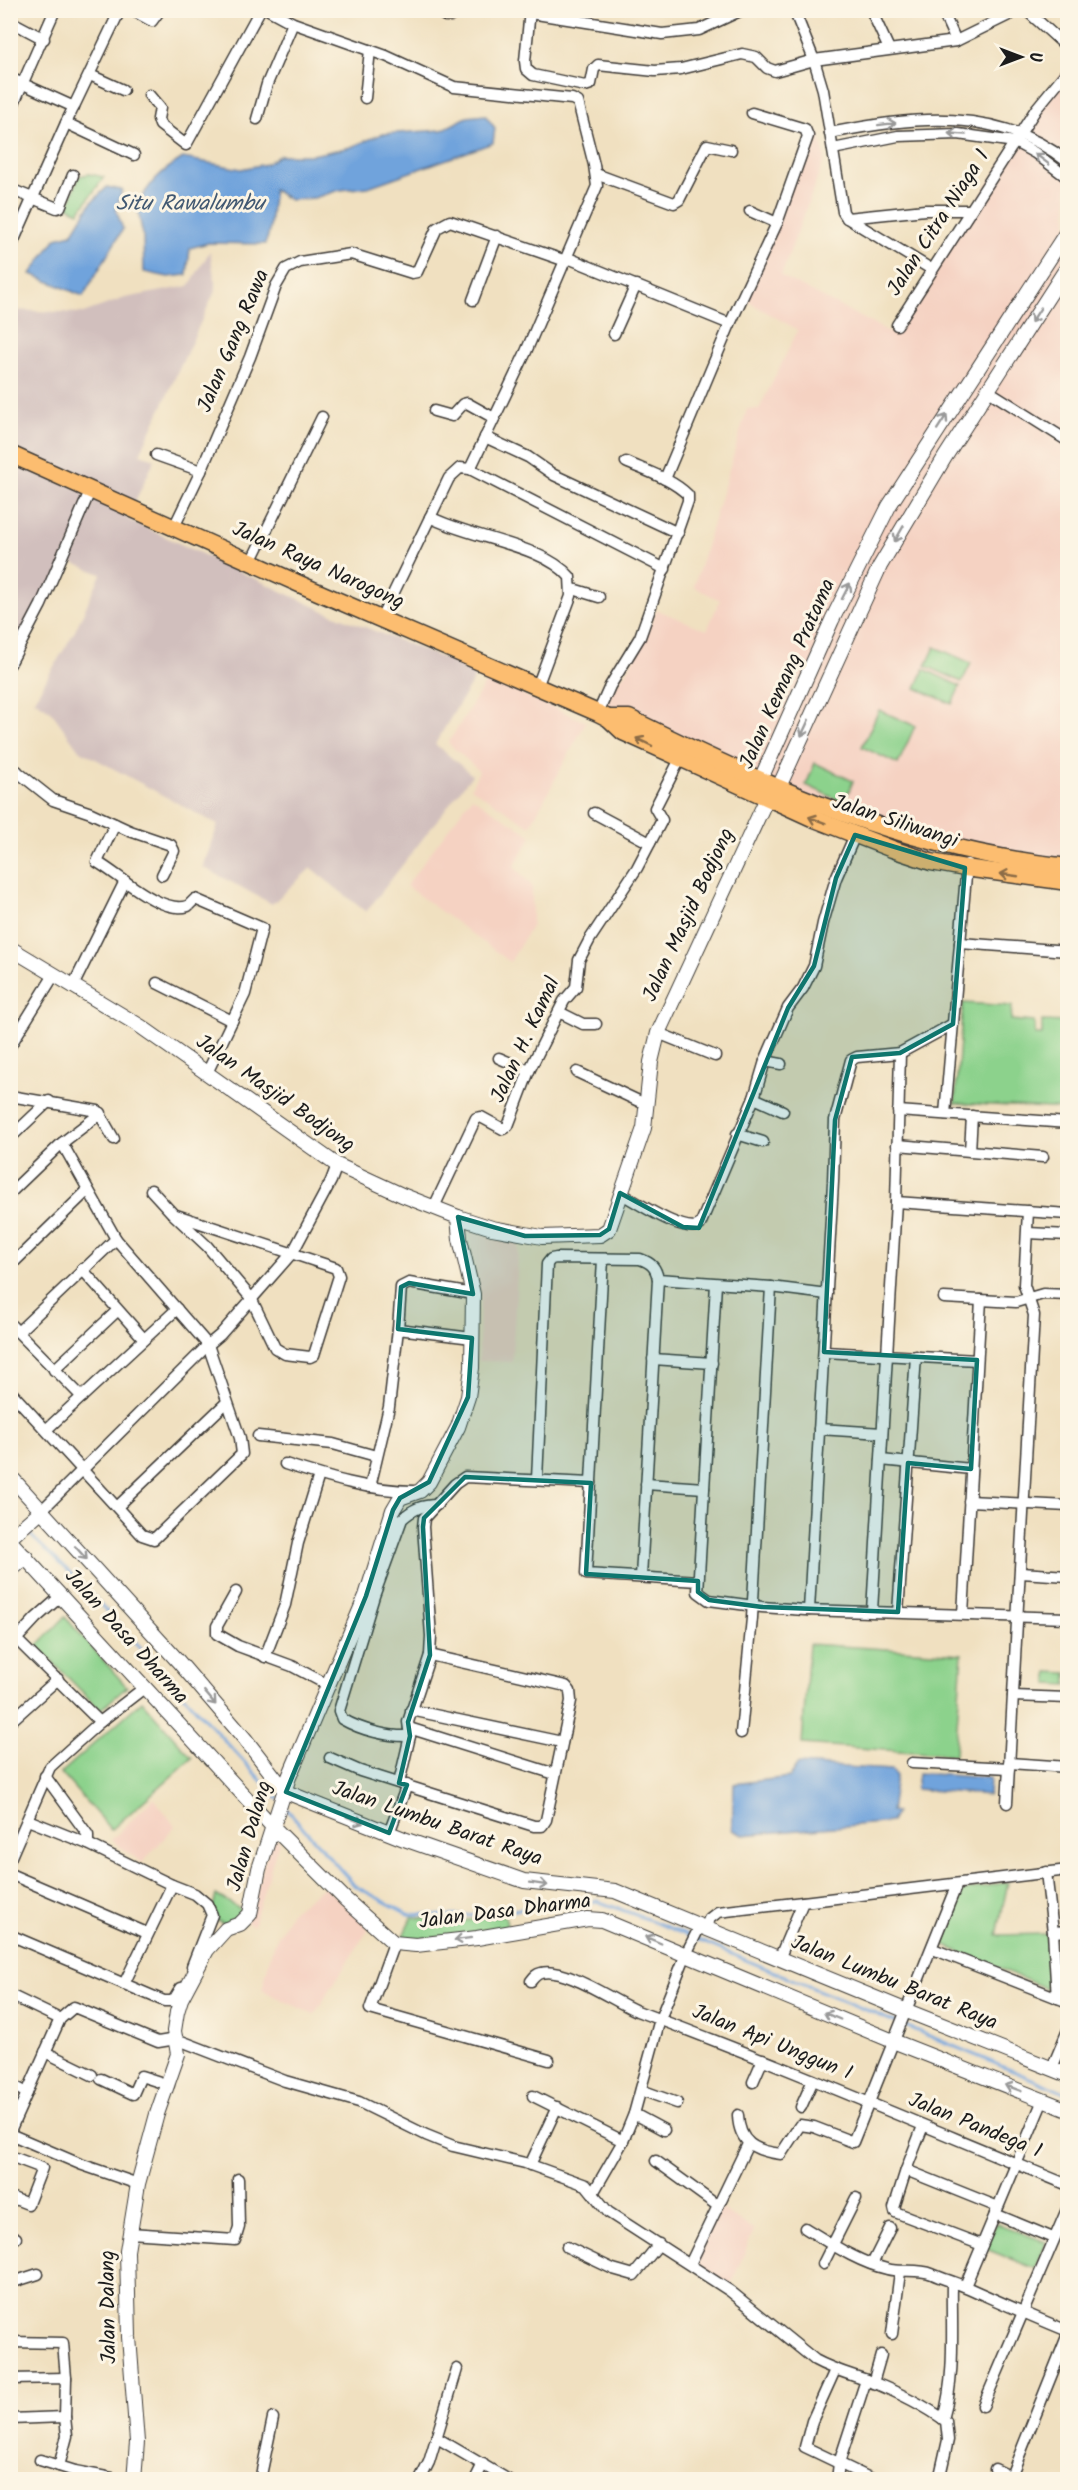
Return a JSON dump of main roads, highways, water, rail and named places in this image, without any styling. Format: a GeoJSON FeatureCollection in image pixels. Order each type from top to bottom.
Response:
{"type":"FeatureCollection","features":[{"type":"Feature","properties":{"kind":"main road","name":"Jalan Raya Narogong"},"geometry":{"type":"LineString","coordinates":[[10,454],[603,715],[624,732],[680,759],[720,769]]}},
{"type":"Feature","properties":{"kind":"main road","name":"Jalan Raya Narogong"},"geometry":{"type":"LineString","coordinates":[[603,715],[629,718],[720,769]]}},
{"type":"Feature","properties":{"kind":"main road","name":"Jalan Siliwangi"},"geometry":{"type":"LineString","coordinates":[[720,769],[760,781],[772,793],[860,821],[968,860],[1068,882]]}},
{"type":"Feature","properties":{"kind":"main road","name":"Jalan Siliwangi"},"geometry":{"type":"LineString","coordinates":[[720,769],[855,835],[931,862],[968,860],[1068,867]]}},
{"type":"Feature","properties":{"kind":"water","name":"Situ Rawalumbu"},"geometry":{"type":"Polygon","coordinates":[[[485,115],[495,128],[493,143],[368,187],[340,190],[314,198],[290,200],[274,190],[269,231],[265,244],[208,243],[190,248],[187,275],[168,277],[144,272],[143,235],[137,206],[156,178],[183,158],[241,169],[266,164],[280,155],[312,155],[351,147],[382,134],[442,130],[467,117],[485,115]]]}},
{"type":"Feature","properties":{"kind":"water"},"geometry":{"type":"Polygon","coordinates":[[[107,187],[122,190],[116,210],[123,229],[83,296],[31,274],[56,238],[72,234],[91,203],[107,187]]]}},
{"type":"Feature","properties":{"kind":"water"},"geometry":{"type":"Polygon","coordinates":[[[797,1764],[892,1770],[896,1776],[891,1812],[896,1813],[891,1822],[743,1835],[732,1830],[734,1784],[790,1777],[797,1764]]]}},
{"type":"Feature","properties":{"kind":"water"},"geometry":{"type":"Polygon","coordinates":[[[918,1773],[990,1778],[989,1795],[916,1789],[918,1773]]]}},
{"type":"Feature","properties":{"kind":"waterway"},"geometry":{"type":"LineString","coordinates":[[10,1515],[19,1524]]}},
{"type":"Feature","properties":{"kind":"waterway"},"geometry":{"type":"LineString","coordinates":[[26,1531],[81,1583],[278,1799]]}},
{"type":"Feature","properties":{"kind":"waterway"},"geometry":{"type":"LineString","coordinates":[[16,1544],[27,1533]]}},
{"type":"Feature","properties":{"kind":"waterway"},"geometry":{"type":"LineString","coordinates":[[285,1807],[355,1886],[408,1914],[460,1916],[597,1901],[650,1920],[897,2023]]}},
{"type":"Feature","properties":{"kind":"waterway"},"geometry":{"type":"LineString","coordinates":[[903,2025],[1068,2094]]}}]}
